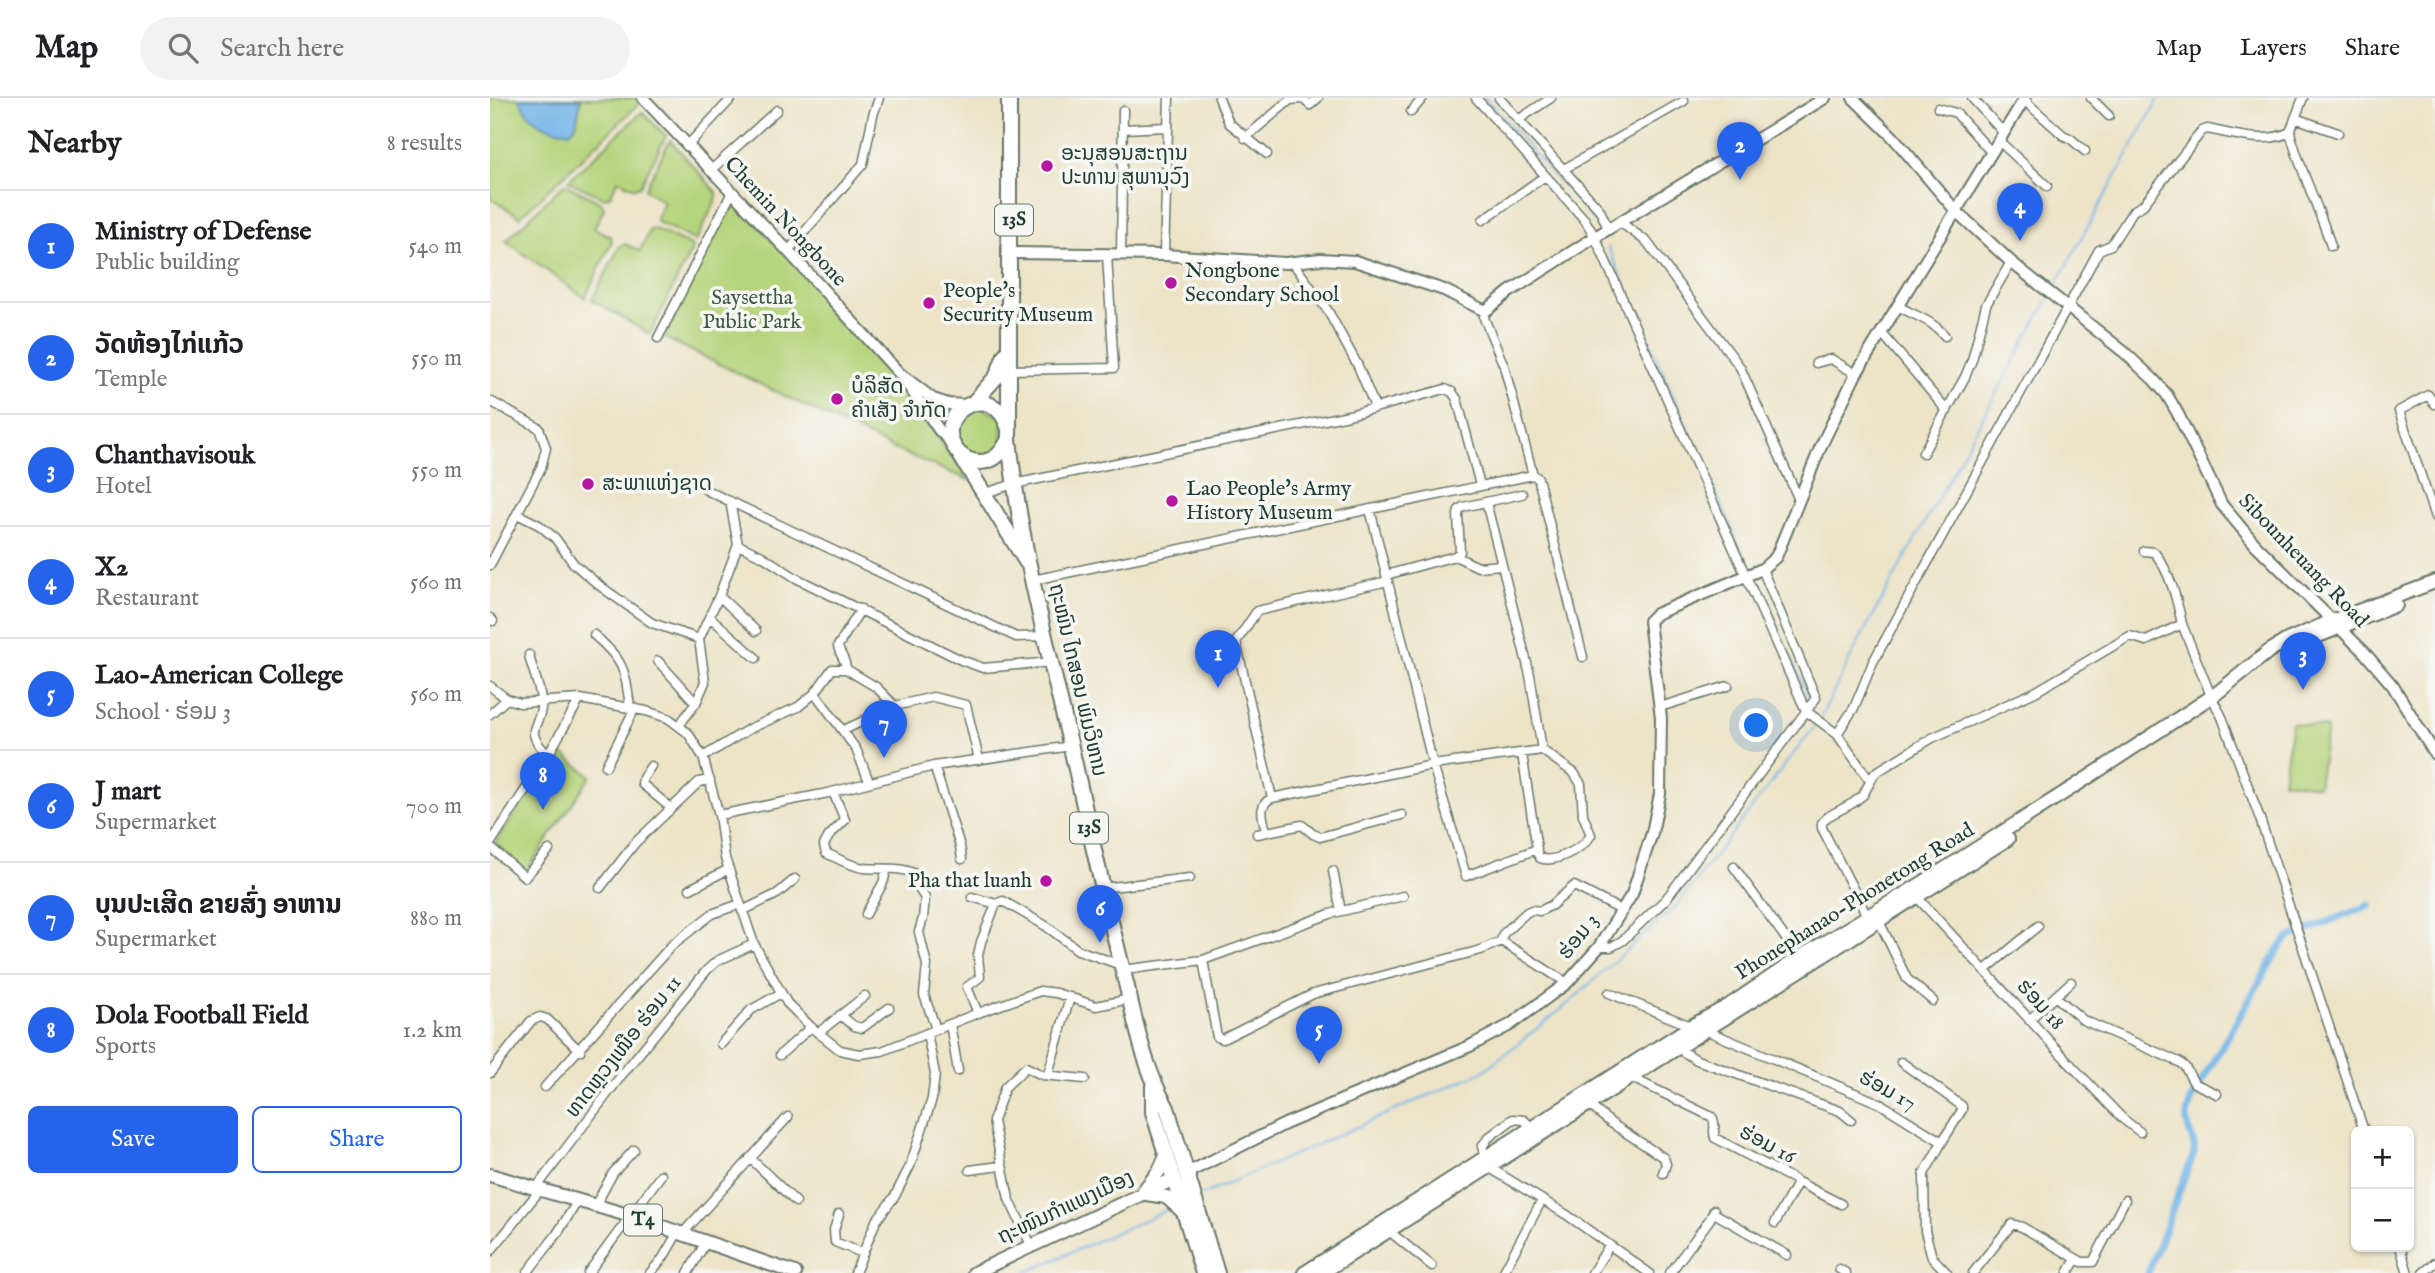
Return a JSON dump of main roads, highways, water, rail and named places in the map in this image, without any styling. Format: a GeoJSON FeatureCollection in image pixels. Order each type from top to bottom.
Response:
{"type":"FeatureCollection","features":[{"type":"Feature","properties":{"kind":"highway","name":"ຖະໜົນ ໄກສອນ ພົມວິຫານ"},"geometry":{"type":"LineString","coordinates":[[1009,98],[1009,434],[1014,484],[1102,888],[1153,1084],[1167,1108],[1179,1186]]}},
{"type":"Feature","properties":{"kind":"highway","name":"ຖະໜົນ ໄກສອນ ພົມວິຫານ"},"geometry":{"type":"LineString","coordinates":[[970,404],[997,376],[1014,324],[1015,98]]}},
{"type":"Feature","properties":{"kind":"highway"},"geometry":{"type":"LineString","coordinates":[[955,448],[973,461],[986,462],[1004,450],[1009,434],[1005,418],[999,410],[986,402],[970,404]]}},
{"type":"Feature","properties":{"kind":"highway","name":"13S"},"geometry":{"type":"LineString","coordinates":[[955,448],[950,430],[951,422],[957,413],[970,404]]}},
{"type":"Feature","properties":{"kind":"highway","name":"ຖະໜົນ ໄກສອນ ພົມວິຫານ"},"geometry":{"type":"LineString","coordinates":[[955,448],[985,493],[1032,575]]}},
{"type":"Feature","properties":{"kind":"highway","name":"ຖະໜົນ ໄກສອນ ພົມວິຫານ"},"geometry":{"type":"LineString","coordinates":[[1153,1084],[1153,1112],[1166,1156],[1217,1273]]}},
{"type":"Feature","properties":{"kind":"highway","name":"ຖະໜົນ ໄກສອນ ພົມວິຫານ"},"geometry":{"type":"LineString","coordinates":[[1190,1216],[1203,1273]]}},
{"type":"Feature","properties":{"kind":"main road","name":"Phonephanao-Phonetong Road"},"geometry":{"type":"LineString","coordinates":[[2337,624],[2435,582]]}},
{"type":"Feature","properties":{"kind":"main road","name":"Phonephanao-Phonetong Road"},"geometry":{"type":"LineString","coordinates":[[1304,1273],[1589,1105],[1803,962],[1917,897],[2213,700],[2268,652],[2287,640],[2435,590]]}},
{"type":"Feature","properties":{"kind":"main road","name":"Phonephanao-Phonetong Road"},"geometry":{"type":"LineString","coordinates":[[1873,921],[2213,700]]}},
{"type":"Feature","properties":{"kind":"main road","name":"Phonephanao-Phonetong Road"},"geometry":{"type":"LineString","coordinates":[[1322,1273],[1389,1231],[1533,1129],[1691,1026],[1730,1009]]}},
{"type":"Feature","properties":{"kind":"main road"},"geometry":{"type":"LineString","coordinates":[[1139,1195],[1159,1171],[1166,1156]]}},
{"type":"Feature","properties":{"kind":"main road","name":"T4"},"geometry":{"type":"LineString","coordinates":[[490,1175],[631,1216],[786,1272]]}},
{"type":"Feature","properties":{"kind":"main road"},"geometry":{"type":"LineString","coordinates":[[1139,1195],[1179,1186],[1190,1216]]}},
{"type":"Feature","properties":{"kind":"main road","name":"ຖະໜົນກຳແພງເມືອງ"},"geometry":{"type":"LineString","coordinates":[[974,1273],[1139,1195],[1179,1186]]}},
{"type":"Feature","properties":{"kind":"water"},"geometry":{"type":"Polygon","coordinates":[[[519,98],[581,99],[576,125],[570,132],[539,123],[527,113],[519,98]]]}},
{"type":"Feature","properties":{"kind":"waterway"},"geometry":{"type":"LineString","coordinates":[[1485,98],[1596,223]]}},
{"type":"Feature","properties":{"kind":"waterway"},"geometry":{"type":"LineString","coordinates":[[2053,290],[2159,98]]}},
{"type":"Feature","properties":{"kind":"waterway"},"geometry":{"type":"LineString","coordinates":[[1608,247],[1750,570]]}},
{"type":"Feature","properties":{"kind":"waterway"},"geometry":{"type":"LineString","coordinates":[[1821,717],[1859,641],[2049,298]]}},
{"type":"Feature","properties":{"kind":"waterway"},"geometry":{"type":"LineString","coordinates":[[1754,578],[1810,700]]}},
{"type":"Feature","properties":{"kind":"waterway"},"geometry":{"type":"LineString","coordinates":[[1200,1196],[1482,1072],[1563,1008],[1677,905],[1818,722]]}},
{"type":"Feature","properties":{"kind":"waterway"},"geometry":{"type":"LineString","coordinates":[[2148,1273],[2194,1153],[2187,1119],[2192,1098],[2280,947],[2288,938],[2370,905]]}},
{"type":"Feature","properties":{"kind":"waterway"},"geometry":{"type":"LineString","coordinates":[[1025,1273],[1169,1209]]}},
{"type":"Feature","properties":{"kind":"place","name":"ອະນຸສອນສະຖານ ປະທານ ສຸພານຸວົງ"},"geometry":{"type":"Point","coordinates":[1047,166]}},
{"type":"Feature","properties":{"kind":"place","name":"ວັດຫ້ອງໄກ່ແກ້ວ"},"geometry":{"type":"Point","coordinates":[1740,180]}},
{"type":"Feature","properties":{"kind":"place","name":"X2"},"geometry":{"type":"Point","coordinates":[2020,241]}},
{"type":"Feature","properties":{"kind":"place","name":"Nongbone Secondary School"},"geometry":{"type":"Point","coordinates":[1171,283]}},
{"type":"Feature","properties":{"kind":"place","name":"People's Security Museum"},"geometry":{"type":"Point","coordinates":[929,303]}},
{"type":"Feature","properties":{"kind":"place","name":"ບໍລິສັດ ຄຳເສັງ ຈຳກັດ"},"geometry":{"type":"Point","coordinates":[837,399]}},
{"type":"Feature","properties":{"kind":"place","name":"ສະພາແຫ່ງຊາດ"},"geometry":{"type":"Point","coordinates":[588,484]}},
{"type":"Feature","properties":{"kind":"place","name":"Lao People's Army History Museum"},"geometry":{"type":"Point","coordinates":[1172,501]}},
{"type":"Feature","properties":{"kind":"place","name":"Ministry of Defense"},"geometry":{"type":"Point","coordinates":[1218,688]}},
{"type":"Feature","properties":{"kind":"place","name":"Chanthavisouk"},"geometry":{"type":"Point","coordinates":[2303,690]}},
{"type":"Feature","properties":{"kind":"place","name":"ບຸນປະເສີດ ຂາຍສົ່ງ ອາຫານ"},"geometry":{"type":"Point","coordinates":[884,758]}},
{"type":"Feature","properties":{"kind":"place","name":"Dola Football Field"},"geometry":{"type":"Point","coordinates":[543,810]}},
{"type":"Feature","properties":{"kind":"place","name":"Pha that luanh"},"geometry":{"type":"Point","coordinates":[1046,881]}},
{"type":"Feature","properties":{"kind":"place","name":"J mart"},"geometry":{"type":"Point","coordinates":[1100,943]}},
{"type":"Feature","properties":{"kind":"place","name":"Lao-American College"},"geometry":{"type":"Point","coordinates":[1319,1064]}},
{"type":"Feature","properties":{"kind":"park label","name":"Saysettha Public Park"},"geometry":{"type":"Point","coordinates":[752,310]}}]}
